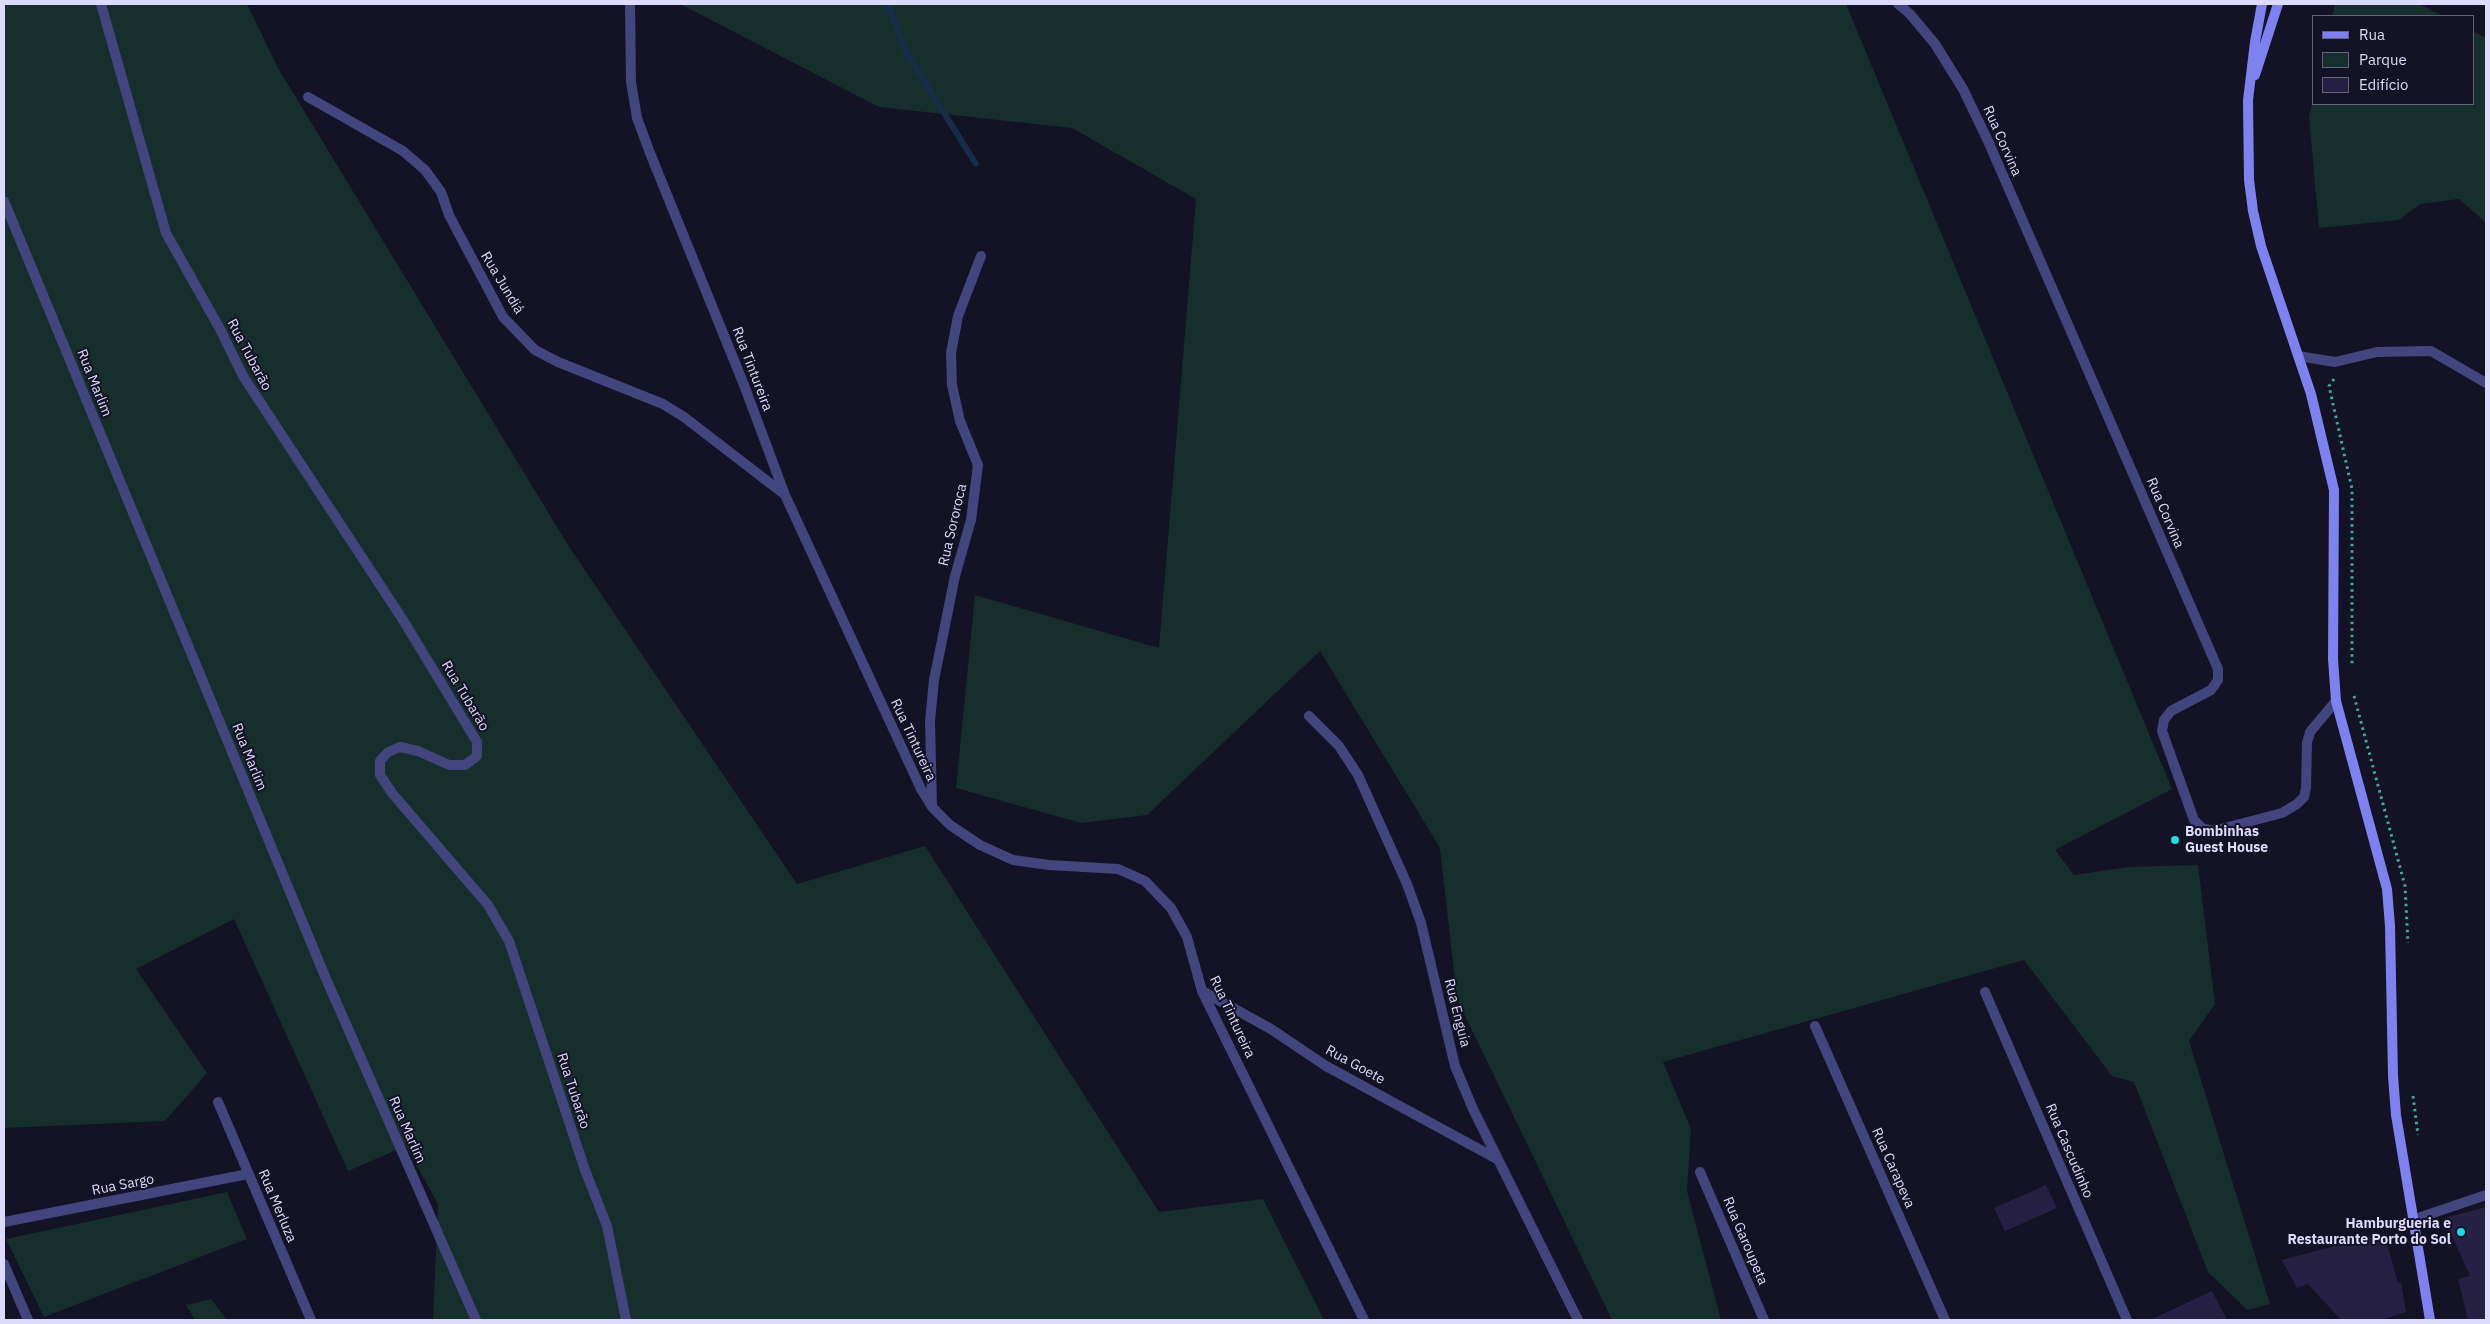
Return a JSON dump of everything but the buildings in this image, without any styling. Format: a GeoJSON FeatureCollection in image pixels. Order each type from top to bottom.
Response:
{"type":"FeatureCollection","features":[{"type":"Feature","properties":{"kind":"main road"},"geometry":{"type":"LineString","coordinates":[[2262,4],[2248,100],[2248,163],[2253,211],[2261,246],[2314,403],[2334,490],[2333,659],[2336,700],[2387,889],[2390,926],[2393,1076],[2412,1220],[2430,1320]]}},
{"type":"Feature","properties":{"kind":"main road"},"geometry":{"type":"LineString","coordinates":[[2248,100],[2278,4]]}},
{"type":"Feature","properties":{"kind":"street","name":"Rua Tubarão"},"geometry":{"type":"LineString","coordinates":[[101,4],[166,233],[220,329],[243,376],[404,620],[477,742],[477,756],[465,765],[449,765],[418,751],[400,747],[388,752],[380,760],[380,775],[392,793],[488,905],[509,941],[585,1170],[607,1226],[626,1320]]}},
{"type":"Feature","properties":{"kind":"street","name":"Rua Tintureira"},"geometry":{"type":"LineString","coordinates":[[630,4],[631,82],[637,118],[744,385],[785,495],[911,769],[932,807],[950,825],[980,846],[1013,860],[1049,866],[1118,869],[1145,881],[1171,908],[1187,937],[1202,991],[1364,1320]]}},
{"type":"Feature","properties":{"kind":"street","name":"Rua Corvina"},"geometry":{"type":"LineString","coordinates":[[1898,4],[1910,14],[1935,44],[1967,98],[2218,669],[2218,680],[2211,690],[2171,711],[2164,720],[2162,731],[2194,820],[2202,828],[2212,831],[2282,813],[2297,804],[2304,797],[2306,788],[2310,732],[2336,700]]}},
{"type":"Feature","properties":{"kind":"street","name":"Rua Jundiá"},"geometry":{"type":"LineString","coordinates":[[308,97],[403,151],[425,170],[441,192],[449,215],[503,317],[535,350],[558,362],[663,404],[684,417],[785,495]]}},
{"type":"Feature","properties":{"kind":"street","name":"Rua Marlim"},"geometry":{"type":"LineString","coordinates":[[4,201],[324,974],[476,1320]]}},
{"type":"Feature","properties":{"kind":"street","name":"Rua Sororoca"},"geometry":{"type":"LineString","coordinates":[[932,807],[930,721],[934,680],[955,576],[970,520],[978,465],[960,421],[952,385],[951,353],[958,316],[981,256]]}},
{"type":"Feature","properties":{"kind":"street"},"geometry":{"type":"LineString","coordinates":[[2298,356],[2334,362],[2377,352],[2431,352],[2486,383]]}},
{"type":"Feature","properties":{"kind":"street","name":"Rua Enguia"},"geometry":{"type":"LineString","coordinates":[[1309,716],[1339,746],[1358,775],[1407,884],[1421,923],[1455,1066],[1497,1159],[1578,1320]]}},
{"type":"Feature","properties":{"kind":"street","name":"Rua Goete"},"geometry":{"type":"LineString","coordinates":[[1202,991],[1271,1028],[1326,1066],[1497,1159]]}},
{"type":"Feature","properties":{"kind":"street","name":"Rua Cascudinho"},"geometry":{"type":"LineString","coordinates":[[1985,992],[2127,1320]]}},
{"type":"Feature","properties":{"kind":"street","name":"Rua Carapeva"},"geometry":{"type":"LineString","coordinates":[[1814,1026],[1946,1320]]}},
{"type":"Feature","properties":{"kind":"street","name":"Rua Merluza"},"geometry":{"type":"LineString","coordinates":[[218,1102],[311,1320]]}},
{"type":"Feature","properties":{"kind":"street","name":"Rua Garoupeta"},"geometry":{"type":"LineString","coordinates":[[1700,1172],[1764,1320]]}},
{"type":"Feature","properties":{"kind":"street","name":"Rua Sargo"},"geometry":{"type":"LineString","coordinates":[[4,1222],[248,1174]]}},
{"type":"Feature","properties":{"kind":"street"},"geometry":{"type":"LineString","coordinates":[[2412,1220],[2486,1195]]}},
{"type":"Feature","properties":{"kind":"street"},"geometry":{"type":"LineString","coordinates":[[4,1264],[28,1320]]}},
{"type":"Feature","properties":{"kind":"green space"},"geometry":{"type":"Polygon","coordinates":[[[4,4],[247,4],[278,68],[568,545],[797,884],[925,846],[1159,1212],[1263,1199],[1324,1320],[433,1320],[438,1204],[406,1146],[348,1171],[234,919],[136,969],[207,1073],[165,1121],[4,1128],[4,4]]]}},
{"type":"Feature","properties":{"kind":"green space"},"geometry":{"type":"Polygon","coordinates":[[[680,4],[1846,4],[2172,789],[2055,850],[2074,875],[2128,867],[2198,865],[2215,1004],[2189,1041],[2270,1304],[2247,1310],[2208,1272],[2134,1082],[2112,1076],[2024,960],[1663,1062],[1691,1129],[1687,1191],[1721,1320],[1612,1320],[1457,999],[1440,848],[1320,651],[1147,815],[1081,823],[956,788],[975,595],[1159,648],[1196,199],[1072,128],[879,107],[680,4]]]}},
{"type":"Feature","properties":{"kind":"green space"},"geometry":{"type":"Polygon","coordinates":[[[2335,4],[2419,4],[2441,15],[2332,15],[2335,4]]]}},
{"type":"Feature","properties":{"kind":"green space"},"geometry":{"type":"Polygon","coordinates":[[[2475,32],[2486,38],[2486,223],[2459,199],[2420,204],[2399,220],[2319,228],[2309,117],[2312,104],[2475,105],[2475,32]]]}},
{"type":"Feature","properties":{"kind":"green space"},"geometry":{"type":"Polygon","coordinates":[[[227,1192],[247,1239],[44,1317],[6,1239],[227,1192]]]}},
{"type":"Feature","properties":{"kind":"green space"},"geometry":{"type":"Polygon","coordinates":[[[211,1299],[227,1320],[195,1320],[186,1305],[211,1299]]]}},
{"type":"Feature","properties":{"kind":"waterway"},"geometry":{"type":"LineString","coordinates":[[888,4],[905,51],[976,164]]}},
{"type":"Feature","properties":{"kind":"place","name":"Bombinhas Guest House"},"geometry":{"type":"Point","coordinates":[2175,840]}},
{"type":"Feature","properties":{"kind":"place","name":"Hamburgueria e Restaurante Porto do Sol"},"geometry":{"type":"Point","coordinates":[2461,1232]}}]}
